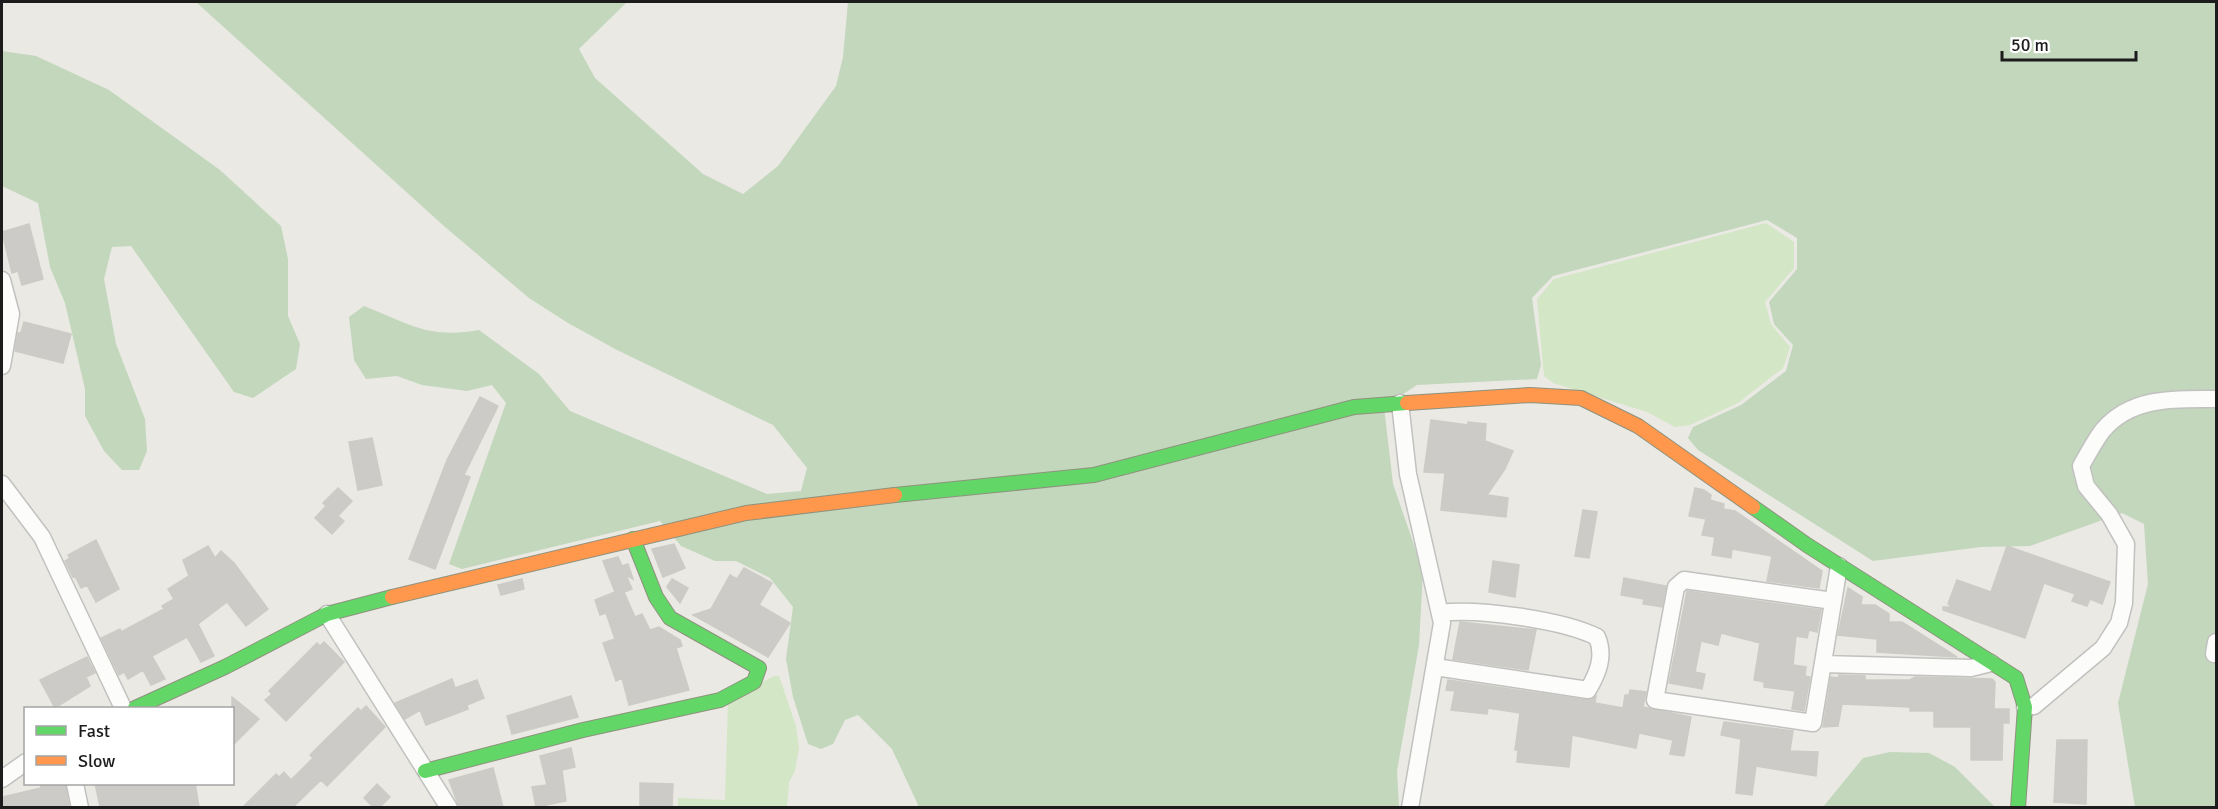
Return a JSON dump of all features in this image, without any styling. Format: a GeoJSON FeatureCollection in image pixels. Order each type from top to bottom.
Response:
{"type":"FeatureCollection","features":[{"type":"Feature","properties":{"kind":"street"},"geometry":{"type":"LineString","coordinates":[[2,280],[11,314],[2,366]]}},
{"type":"Feature","properties":{"kind":"street"},"geometry":{"type":"LineString","coordinates":[[137,707],[225,667],[327,614],[512,567],[746,513],[945,489],[1094,475],[1354,407],[1530,394],[1581,398],[1638,426],[1839,566],[2016,678],[2025,707],[2018,807]]}},
{"type":"Feature","properties":{"kind":"street"},"geometry":{"type":"LineString","coordinates":[[2025,707],[2034,706],[2103,648],[2120,622],[2124,603],[2126,544],[2109,514],[2086,486],[2081,466],[2092,447],[2104,429],[2131,409],[2158,399],[2217,399]]}},
{"type":"Feature","properties":{"kind":"street"},"geometry":{"type":"LineString","coordinates":[[1400,403],[1408,474],[1442,622],[1410,807]]}},
{"type":"Feature","properties":{"kind":"street"},"geometry":{"type":"LineString","coordinates":[[2,484],[42,537],[123,707]]}},
{"type":"Feature","properties":{"kind":"street"},"geometry":{"type":"LineString","coordinates":[[425,771],[583,730],[720,700],[754,682],[759,668],[670,618],[656,597],[633,540]]}},
{"type":"Feature","properties":{"kind":"street"},"geometry":{"type":"LineString","coordinates":[[1833,601],[1684,579],[1676,587],[1655,700],[1813,723],[1839,566]]}},
{"type":"Feature","properties":{"kind":"street"},"geometry":{"type":"LineString","coordinates":[[1435,667],[1588,690],[1596,676],[1601,658],[1597,637],[1582,630],[1496,615],[1457,611],[1440,613]]}},
{"type":"Feature","properties":{"kind":"street"},"geometry":{"type":"LineString","coordinates":[[327,614],[449,807]]}},
{"type":"Feature","properties":{"kind":"street"},"geometry":{"type":"LineString","coordinates":[[1822,664],[1971,668],[1991,663]]}},
{"type":"Feature","properties":{"kind":"street"},"geometry":{"type":"LineString","coordinates":[[2,779],[24,763]]}},
{"type":"Feature","properties":{"kind":"street"},"geometry":{"type":"LineString","coordinates":[[75,785],[80,807]]}},
{"type":"Feature","properties":{"kind":"green space"},"geometry":{"type":"Polygon","coordinates":[[[196,2],[627,2],[579,49],[595,78],[703,174],[743,194],[778,166],[836,86],[843,57],[848,2],[2216,2],[2216,807],[2135,807],[2118,703],[2148,584],[2144,524],[2122,513],[2030,546],[1981,547],[1873,561],[1698,450],[1688,438],[1693,427],[1741,405],[1786,371],[1793,345],[1774,324],[1769,302],[1797,269],[1797,238],[1767,220],[1553,276],[1532,298],[1541,365],[1537,379],[1417,385],[1384,407],[1393,484],[1423,571],[1419,645],[1397,771],[1399,807],[919,807],[892,749],[858,715],[845,720],[833,744],[821,749],[808,744],[793,697],[786,659],[793,607],[770,578],[736,561],[715,561],[681,546],[660,521],[462,569],[449,564],[506,403],[492,385],[467,391],[422,385],[397,376],[366,379],[354,360],[349,317],[364,306],[407,324],[432,331],[446,333],[479,330],[539,374],[570,411],[767,494],[801,491],[807,468],[773,425],[617,350],[529,298],[444,226],[196,2]]]}},
{"type":"Feature","properties":{"kind":"green space"},"geometry":{"type":"Polygon","coordinates":[[[2,51],[36,56],[109,90],[220,170],[281,226],[288,259],[288,316],[300,344],[296,369],[253,398],[234,392],[131,246],[112,247],[104,279],[116,344],[145,419],[147,451],[139,470],[122,470],[104,451],[85,416],[85,389],[65,303],[50,267],[38,203],[2,186],[2,51]]]}},
{"type":"Feature","properties":{"kind":"green space"},"geometry":{"type":"Polygon","coordinates":[[[1766,223],[1794,242],[1794,268],[1765,302],[1771,324],[1790,347],[1783,368],[1738,403],[1690,425],[1675,427],[1647,412],[1553,383],[1544,376],[1537,299],[1554,279],[1766,223]]]}},
{"type":"Feature","properties":{"kind":"green space"},"geometry":{"type":"Polygon","coordinates":[[[774,676],[779,676],[796,726],[799,748],[795,771],[789,782],[787,807],[678,808],[678,798],[725,800],[728,702],[731,698],[774,676]]]}},
{"type":"Feature","properties":{"kind":"green space"},"geometry":{"type":"Polygon","coordinates":[[[1890,752],[1929,753],[1955,767],[1995,807],[1823,807],[1863,758],[1890,752]]]}},
{"type":"Feature","properties":{"kind":"building"},"geometry":{"type":"Polygon","coordinates":[[[29,224],[43,279],[22,285],[18,271],[12,273],[2,232],[29,224]]]}},
{"type":"Feature","properties":{"kind":"building"},"geometry":{"type":"Polygon","coordinates":[[[24,322],[71,334],[63,363],[15,351],[18,333],[21,333],[24,322]]]}},
{"type":"Feature","properties":{"kind":"building"},"geometry":{"type":"Polygon","coordinates":[[[480,397],[498,406],[464,475],[470,477],[435,569],[409,559],[447,460],[480,397]]]}},
{"type":"Feature","properties":{"kind":"building"},"geometry":{"type":"Polygon","coordinates":[[[1431,420],[1468,425],[1468,422],[1486,424],[1485,441],[1513,451],[1505,469],[1487,495],[1508,498],[1506,517],[1441,510],[1445,473],[1424,472],[1431,420]]]}},
{"type":"Feature","properties":{"kind":"building"},"geometry":{"type":"Polygon","coordinates":[[[372,438],[382,485],[358,490],[349,442],[372,438]]]}},
{"type":"Feature","properties":{"kind":"building"},"geometry":{"type":"Polygon","coordinates":[[[338,488],[352,501],[338,516],[344,521],[332,534],[315,518],[326,506],[323,503],[338,488]]]}},
{"type":"Feature","properties":{"kind":"building"},"geometry":{"type":"Polygon","coordinates":[[[1695,488],[1704,490],[1711,495],[1710,500],[1724,504],[1723,509],[1735,511],[1822,571],[1819,588],[1767,581],[1772,556],[1732,549],[1731,558],[1712,555],[1715,537],[1702,535],[1706,519],[1689,516],[1695,488]]]}},
{"type":"Feature","properties":{"kind":"building"},"geometry":{"type":"Polygon","coordinates":[[[1583,510],[1597,512],[1589,558],[1575,556],[1583,510]]]}},
{"type":"Feature","properties":{"kind":"building"},"geometry":{"type":"Polygon","coordinates":[[[96,540],[119,589],[96,602],[87,585],[81,588],[65,561],[70,558],[68,555],[96,540]]]}},
{"type":"Feature","properties":{"kind":"building"},"geometry":{"type":"Polygon","coordinates":[[[674,544],[685,568],[663,577],[652,549],[674,544]]]}},
{"type":"Feature","properties":{"kind":"building"},"geometry":{"type":"Polygon","coordinates":[[[208,546],[215,558],[221,551],[234,563],[268,609],[246,626],[227,602],[198,624],[214,656],[201,662],[187,637],[152,656],[165,679],[151,685],[143,670],[128,679],[124,672],[119,675],[101,638],[120,629],[121,632],[164,609],[162,606],[174,599],[168,589],[189,576],[183,560],[208,546]]]}},
{"type":"Feature","properties":{"kind":"building"},"geometry":{"type":"Polygon","coordinates":[[[2007,546],[2110,582],[2102,604],[2090,599],[2087,606],[2072,601],[2075,594],[2044,583],[2025,638],[1943,610],[1943,607],[1953,607],[1948,604],[1957,580],[1991,592],[2007,546]]]}},
{"type":"Feature","properties":{"kind":"building"},"geometry":{"type":"Polygon","coordinates":[[[618,557],[622,566],[628,564],[633,579],[626,575],[632,589],[624,592],[635,617],[642,614],[650,630],[659,627],[680,640],[682,646],[676,648],[689,690],[629,705],[622,678],[616,681],[603,643],[615,639],[606,613],[600,615],[595,600],[615,592],[603,561],[618,557]]]}},
{"type":"Feature","properties":{"kind":"building"},"geometry":{"type":"Polygon","coordinates":[[[1493,561],[1519,565],[1515,597],[1489,592],[1493,561]]]}},
{"type":"Feature","properties":{"kind":"building"},"geometry":{"type":"Polygon","coordinates":[[[744,568],[772,583],[759,605],[790,623],[768,657],[693,615],[711,609],[730,575],[737,579],[744,568]]]}},
{"type":"Feature","properties":{"kind":"building"},"geometry":{"type":"Polygon","coordinates":[[[1624,578],[1666,586],[1662,607],[1643,604],[1644,599],[1621,595],[1624,578]]]}},
{"type":"Feature","properties":{"kind":"building"},"geometry":{"type":"Polygon","coordinates":[[[522,579],[524,589],[501,595],[498,585],[522,579]]]}},
{"type":"Feature","properties":{"kind":"building"},"geometry":{"type":"Polygon","coordinates":[[[672,579],[688,588],[680,603],[667,587],[672,579]]]}},
{"type":"Feature","properties":{"kind":"building"},"geometry":{"type":"Polygon","coordinates":[[[1848,588],[1862,597],[1861,605],[1875,605],[1889,614],[1889,622],[1902,622],[1957,657],[1877,652],[1877,639],[1838,635],[1848,588]]]}},
{"type":"Feature","properties":{"kind":"building"},"geometry":{"type":"Polygon","coordinates":[[[1687,591],[1821,610],[1817,632],[1809,630],[1807,638],[1796,636],[1793,665],[1806,667],[1805,676],[1810,677],[1804,711],[1792,709],[1795,691],[1764,687],[1764,682],[1754,680],[1760,643],[1721,633],[1718,645],[1701,641],[1695,672],[1705,674],[1702,689],[1669,683],[1687,591]]]}},
{"type":"Feature","properties":{"kind":"building"},"geometry":{"type":"Polygon","coordinates":[[[1460,622],[1536,630],[1528,670],[1453,659],[1460,622]]]}},
{"type":"Feature","properties":{"kind":"building"},"geometry":{"type":"Polygon","coordinates":[[[324,642],[344,662],[286,721],[265,700],[272,694],[269,691],[317,643],[320,646],[324,642]]]}},
{"type":"Feature","properties":{"kind":"building"},"geometry":{"type":"Polygon","coordinates":[[[87,657],[95,673],[86,677],[90,686],[57,707],[54,707],[40,680],[87,657]]]}},
{"type":"Feature","properties":{"kind":"building"},"geometry":{"type":"Polygon","coordinates":[[[1839,675],[1865,676],[1865,680],[1910,680],[1915,677],[1992,679],[1995,682],[1994,709],[2009,709],[2009,723],[2003,723],[2002,760],[1971,760],[1971,727],[1934,727],[1934,711],[1910,711],[1910,707],[1842,704],[1838,726],[1823,727],[1831,677],[1838,678],[1839,675]]]}},
{"type":"Feature","properties":{"kind":"building"},"geometry":{"type":"Polygon","coordinates":[[[452,679],[455,688],[477,680],[484,698],[467,705],[468,709],[426,725],[420,710],[405,719],[395,703],[452,679]]]}},
{"type":"Feature","properties":{"kind":"building"},"geometry":{"type":"Polygon","coordinates":[[[1448,680],[1586,700],[1596,696],[1595,703],[1623,708],[1625,695],[1629,695],[1630,690],[1646,692],[1643,707],[1691,717],[1684,756],[1670,754],[1673,740],[1639,733],[1636,748],[1572,735],[1569,767],[1517,762],[1518,750],[1515,750],[1520,713],[1488,708],[1487,714],[1451,710],[1455,691],[1446,690],[1448,680]]]}},
{"type":"Feature","properties":{"kind":"building"},"geometry":{"type":"Polygon","coordinates":[[[571,696],[578,717],[512,734],[507,716],[571,696]]]}},
{"type":"Feature","properties":{"kind":"building"},"geometry":{"type":"Polygon","coordinates":[[[232,697],[259,719],[234,744],[234,707],[232,707],[232,697]]]}},
{"type":"Feature","properties":{"kind":"building"},"geometry":{"type":"Polygon","coordinates":[[[366,706],[385,727],[327,786],[321,780],[293,807],[243,807],[276,774],[279,777],[284,772],[291,780],[313,758],[310,755],[328,737],[358,708],[361,711],[366,706]]]}},
{"type":"Feature","properties":{"kind":"building"},"geometry":{"type":"Polygon","coordinates":[[[1724,722],[1793,731],[1790,751],[1818,752],[1816,776],[1756,766],[1752,795],[1736,793],[1741,739],[1721,735],[1724,722]]]}},
{"type":"Feature","properties":{"kind":"building"},"geometry":{"type":"Polygon","coordinates":[[[2057,740],[2087,740],[2086,804],[2054,802],[2057,740]]]}},
{"type":"Feature","properties":{"kind":"building"},"geometry":{"type":"Polygon","coordinates":[[[571,748],[575,767],[562,770],[566,801],[536,807],[532,787],[547,785],[540,756],[571,748]]]}},
{"type":"Feature","properties":{"kind":"building"},"geometry":{"type":"Polygon","coordinates":[[[493,768],[503,807],[459,807],[449,780],[493,768]]]}},
{"type":"Feature","properties":{"kind":"building"},"geometry":{"type":"Polygon","coordinates":[[[640,783],[673,784],[672,807],[640,807],[640,783]]]}},
{"type":"Feature","properties":{"kind":"building"},"geometry":{"type":"Polygon","coordinates":[[[377,784],[390,797],[380,807],[373,807],[364,798],[377,784]]]}},
{"type":"Feature","properties":{"kind":"building"},"geometry":{"type":"Polygon","coordinates":[[[40,785],[65,785],[69,807],[2,807],[2,797],[41,788],[40,785]]]}},
{"type":"Feature","properties":{"kind":"building"},"geometry":{"type":"Polygon","coordinates":[[[95,785],[195,785],[199,807],[100,807],[95,785]]]}},
{"type":"Feature","properties":{"kind":"traffic: fast"},"geometry":{"type":"LineString","coordinates":[[895,495],[1094,475],[1354,407],[1407,403]]}},
{"type":"Feature","properties":{"kind":"traffic: fast"},"geometry":{"type":"LineString","coordinates":[[1753,507],[1807,545],[2016,678],[2025,707],[2018,808]]}},
{"type":"Feature","properties":{"kind":"traffic: fast"},"geometry":{"type":"LineString","coordinates":[[425,771],[583,730],[720,700],[754,682],[759,668],[670,618],[656,597],[633,539]]}},
{"type":"Feature","properties":{"kind":"traffic: fast"},"geometry":{"type":"LineString","coordinates":[[137,707],[225,667],[327,614],[392,597]]}},
{"type":"Feature","properties":{"kind":"traffic: slow"},"geometry":{"type":"LineString","coordinates":[[1407,403],[1530,395],[1581,398],[1638,426],[1753,507]]}},
{"type":"Feature","properties":{"kind":"traffic: slow"},"geometry":{"type":"LineString","coordinates":[[392,597],[746,513],[895,495]]}}]}
